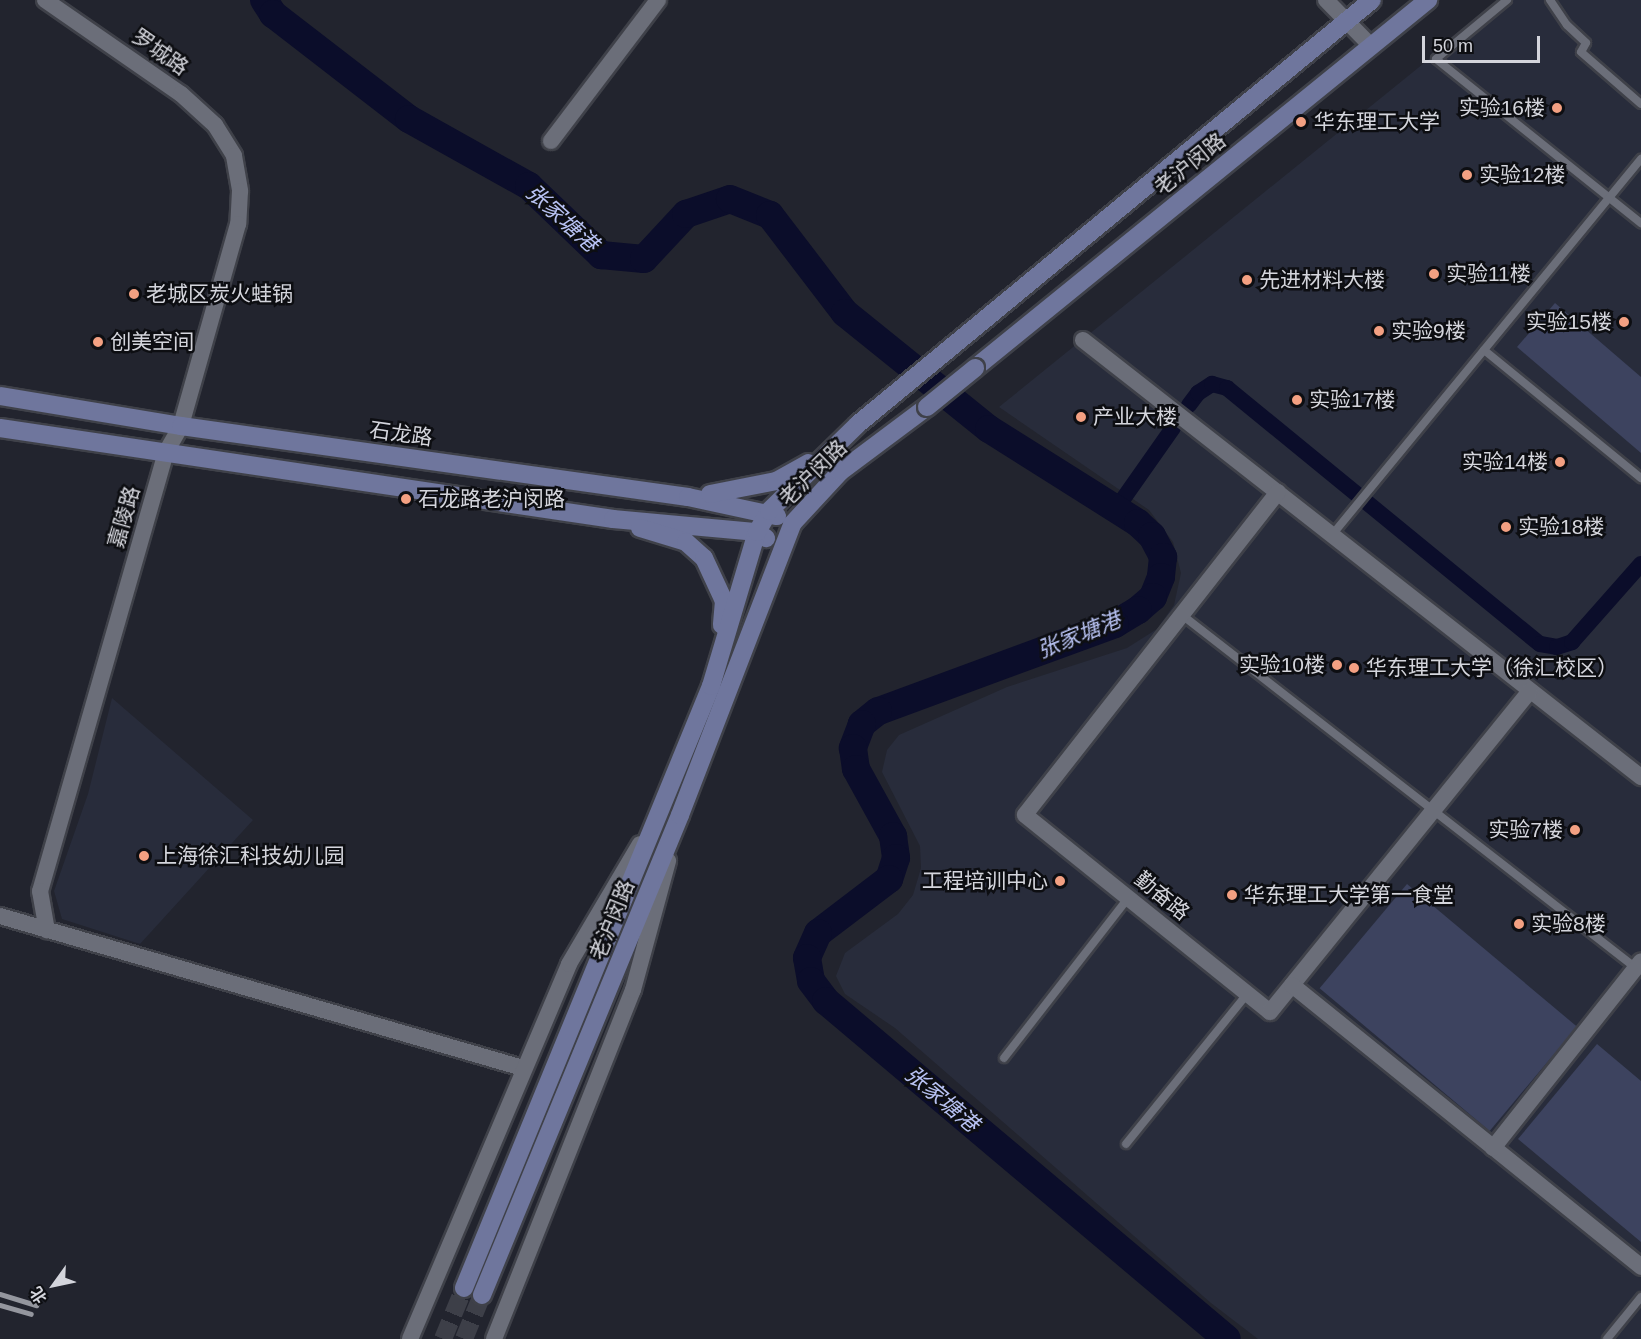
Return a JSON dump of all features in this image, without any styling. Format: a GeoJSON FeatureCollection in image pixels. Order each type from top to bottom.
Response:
{"type":"FeatureCollection","features":[{"type":"Feature","properties":{"kind":"main road","name":"老沪闵路"},"geometry":{"type":"LineString","coordinates":[[464,1288],[711,686],[757,532],[769,511],[902,386],[1372,0]]}},
{"type":"Feature","properties":{"kind":"main road","name":"老沪闵路"},"geometry":{"type":"LineString","coordinates":[[482,1295],[680,815],[780,548],[792,524],[840,472],[927,407],[1428,0]]}},
{"type":"Feature","properties":{"kind":"main road","name":"石龙路"},"geometry":{"type":"LineString","coordinates":[[0,396],[181,426],[688,497],[769,511],[792,524]]}},
{"type":"Feature","properties":{"kind":"main road"},"geometry":{"type":"LineString","coordinates":[[0,428],[613,519],[757,532],[780,548]]}},
{"type":"Feature","properties":{"kind":"main road"},"geometry":{"type":"LineString","coordinates":[[688,497],[731,493],[776,481],[826,455]]}},
{"type":"Feature","properties":{"kind":"main road"},"geometry":{"type":"LineString","coordinates":[[613,519],[686,543],[704,558],[714,573],[724,601],[711,686]]}},
{"type":"Feature","properties":{"kind":"street","name":"罗城路"},"geometry":{"type":"LineString","coordinates":[[45,0],[181,94],[215,125],[234,156]]}},
{"type":"Feature","properties":{"kind":"street"},"geometry":{"type":"LineString","coordinates":[[551,141],[658,0]]}},
{"type":"Feature","properties":{"kind":"street"},"geometry":{"type":"LineString","coordinates":[[1326,0],[1370,45]]}},
{"type":"Feature","properties":{"kind":"street","name":"嘉陵路"},"geometry":{"type":"LineString","coordinates":[[47,930],[40,891],[166,452],[181,426],[238,224],[240,191],[234,156]]}},
{"type":"Feature","properties":{"kind":"street"},"geometry":{"type":"LineString","coordinates":[[1083,340],[1641,777]]}},
{"type":"Feature","properties":{"kind":"street"},"geometry":{"type":"LineString","coordinates":[[1182,615],[1278,492]]}},
{"type":"Feature","properties":{"kind":"street","name":"勤奋路"},"geometry":{"type":"LineString","coordinates":[[1182,615],[1025,815],[1270,1012],[1292,985]]}},
{"type":"Feature","properties":{"kind":"street"},"geometry":{"type":"LineString","coordinates":[[1530,691],[1432,809],[1292,985],[1641,1267]]}},
{"type":"Feature","properties":{"kind":"street"},"geometry":{"type":"LineString","coordinates":[[410,1339],[569,964],[661,807]]}},
{"type":"Feature","properties":{"kind":"street"},"geometry":{"type":"LineString","coordinates":[[494,1339],[633,990],[680,815]]}},
{"type":"Feature","properties":{"kind":"street"},"geometry":{"type":"LineString","coordinates":[[0,916],[523,1068]]}},
{"type":"Feature","properties":{"kind":"street"},"geometry":{"type":"LineString","coordinates":[[1493,1148],[1639,967]]}},
{"type":"Feature","properties":{"kind":"lane"},"geometry":{"type":"LineString","coordinates":[[1507,0],[1436,58],[1641,223]]}},
{"type":"Feature","properties":{"kind":"lane"},"geometry":{"type":"LineString","coordinates":[[1550,0],[1567,25],[1586,43],[1581,52],[1641,104]]}},
{"type":"Feature","properties":{"kind":"lane"},"geometry":{"type":"LineString","coordinates":[[1332,536],[1641,159]]}},
{"type":"Feature","properties":{"kind":"lane"},"geometry":{"type":"LineString","coordinates":[[1484,350],[1641,478]]}},
{"type":"Feature","properties":{"kind":"lane"},"geometry":{"type":"LineString","coordinates":[[1182,615],[1639,967]]}},
{"type":"Feature","properties":{"kind":"lane"},"geometry":{"type":"LineString","coordinates":[[1004,1058],[1128,898]]}},
{"type":"Feature","properties":{"kind":"lane"},"geometry":{"type":"LineString","coordinates":[[1126,1144],[1247,994]]}},
{"type":"Feature","properties":{"kind":"lane"},"geometry":{"type":"LineString","coordinates":[[1607,1339],[1641,1297]]}},
{"type":"Feature","properties":{"kind":"shaded area","name":"华东理工大学（徐汇校区）"},"geometry":{"type":"Polygon","coordinates":[[[1502,0],[1641,0],[1641,1339],[1258,1339],[1211,1303],[895,1028],[845,994],[836,976],[845,953],[898,914],[913,895],[921,868],[920,846],[882,772],[887,750],[899,735],[1007,687],[1127,648],[1157,629],[1174,605],[1181,573],[1173,542],[1149,510],[999,407],[1502,0]]]}},
{"type":"Feature","properties":{"kind":"shaded area"},"geometry":{"type":"Polygon","coordinates":[[[1555,303],[1641,377],[1641,453],[1517,347],[1555,303]]]}},
{"type":"Feature","properties":{"kind":"shaded area","name":"上海徐汇科技幼儿园"},"geometry":{"type":"Polygon","coordinates":[[[112,698],[253,820],[140,944],[62,919],[54,891],[88,794],[112,698]]]}},
{"type":"Feature","properties":{"kind":"shaded area"},"geometry":{"type":"Polygon","coordinates":[[[1407,884],[1577,1027],[1490,1131],[1320,988],[1407,884]]]}},
{"type":"Feature","properties":{"kind":"shaded area"},"geometry":{"type":"Polygon","coordinates":[[[1597,1044],[1641,1081],[1641,1242],[1518,1139],[1597,1044]]]}},
{"type":"Feature","properties":{"kind":"waterway","name":"张家塘港"},"geometry":{"type":"LineString","coordinates":[[264,0],[273,14],[409,119],[529,186],[601,255],[644,259],[686,214],[730,199],[770,215],[845,313],[989,429],[1138,523],[1152,536],[1163,557],[1161,577],[1153,597],[1138,610],[1115,624],[878,711],[862,724],[853,748],[856,769],[893,836],[896,858],[889,879],[818,933],[807,958],[811,981],[826,1001],[1227,1339]]}},
{"type":"Feature","properties":{"kind":"waterway"},"geometry":{"type":"LineString","coordinates":[[1189,405],[1198,393],[1212,384],[1227,388],[1540,644],[1557,647],[1572,642],[1641,564]]}},
{"type":"Feature","properties":{"kind":"waterway"},"geometry":{"type":"LineString","coordinates":[[1116,509],[1173,428]]}},
{"type":"Feature","properties":{"kind":"tunnel"},"geometry":{"type":"LineString","coordinates":[[443,1339],[464,1288]]}},
{"type":"Feature","properties":{"kind":"tunnel"},"geometry":{"type":"LineString","coordinates":[[464,1339],[482,1295]]}},
{"type":"Feature","properties":{"kind":"railway"},"geometry":{"type":"LineString","coordinates":[[0,1294],[36,1305]]}},
{"type":"Feature","properties":{"kind":"railway"},"geometry":{"type":"LineString","coordinates":[[0,1305],[31,1314]]}},
{"type":"Feature","properties":{"kind":"place","name":"实验16楼"},"geometry":{"type":"Point","coordinates":[1557,108]}},
{"type":"Feature","properties":{"kind":"place","name":"华东理工大学"},"geometry":{"type":"Point","coordinates":[1301,122]}},
{"type":"Feature","properties":{"kind":"place","name":"实验12楼"},"geometry":{"type":"Point","coordinates":[1467,175]}},
{"type":"Feature","properties":{"kind":"place","name":"实验11楼"},"geometry":{"type":"Point","coordinates":[1434,274]}},
{"type":"Feature","properties":{"kind":"place","name":"先进材料大楼"},"geometry":{"type":"Point","coordinates":[1247,280]}},
{"type":"Feature","properties":{"kind":"place","name":"老城区炭火蛙锅"},"geometry":{"type":"Point","coordinates":[134,294]}},
{"type":"Feature","properties":{"kind":"place","name":"实验15楼"},"geometry":{"type":"Point","coordinates":[1624,322]}},
{"type":"Feature","properties":{"kind":"place","name":"实验9楼"},"geometry":{"type":"Point","coordinates":[1379,331]}},
{"type":"Feature","properties":{"kind":"place","name":"创美空间"},"geometry":{"type":"Point","coordinates":[98,342]}},
{"type":"Feature","properties":{"kind":"place","name":"实验17楼"},"geometry":{"type":"Point","coordinates":[1297,400]}},
{"type":"Feature","properties":{"kind":"place","name":"产业大楼"},"geometry":{"type":"Point","coordinates":[1081,417]}},
{"type":"Feature","properties":{"kind":"place","name":"实验14楼"},"geometry":{"type":"Point","coordinates":[1560,462]}},
{"type":"Feature","properties":{"kind":"place","name":"石龙路老沪闵路"},"geometry":{"type":"Point","coordinates":[406,499]}},
{"type":"Feature","properties":{"kind":"place","name":"实验18楼"},"geometry":{"type":"Point","coordinates":[1506,527]}},
{"type":"Feature","properties":{"kind":"place","name":"实验10楼"},"geometry":{"type":"Point","coordinates":[1337,665]}},
{"type":"Feature","properties":{"kind":"place","name":"华东理工大学（徐汇校区）"},"geometry":{"type":"Point","coordinates":[1354,668]}},
{"type":"Feature","properties":{"kind":"place","name":"实验7楼"},"geometry":{"type":"Point","coordinates":[1575,830]}},
{"type":"Feature","properties":{"kind":"place","name":"上海徐汇科技幼儿园"},"geometry":{"type":"Point","coordinates":[144,856]}},
{"type":"Feature","properties":{"kind":"place","name":"工程培训中心"},"geometry":{"type":"Point","coordinates":[1060,881]}},
{"type":"Feature","properties":{"kind":"place","name":"华东理工大学第一食堂"},"geometry":{"type":"Point","coordinates":[1232,895]}},
{"type":"Feature","properties":{"kind":"place","name":"实验8楼"},"geometry":{"type":"Point","coordinates":[1519,924]}}]}
